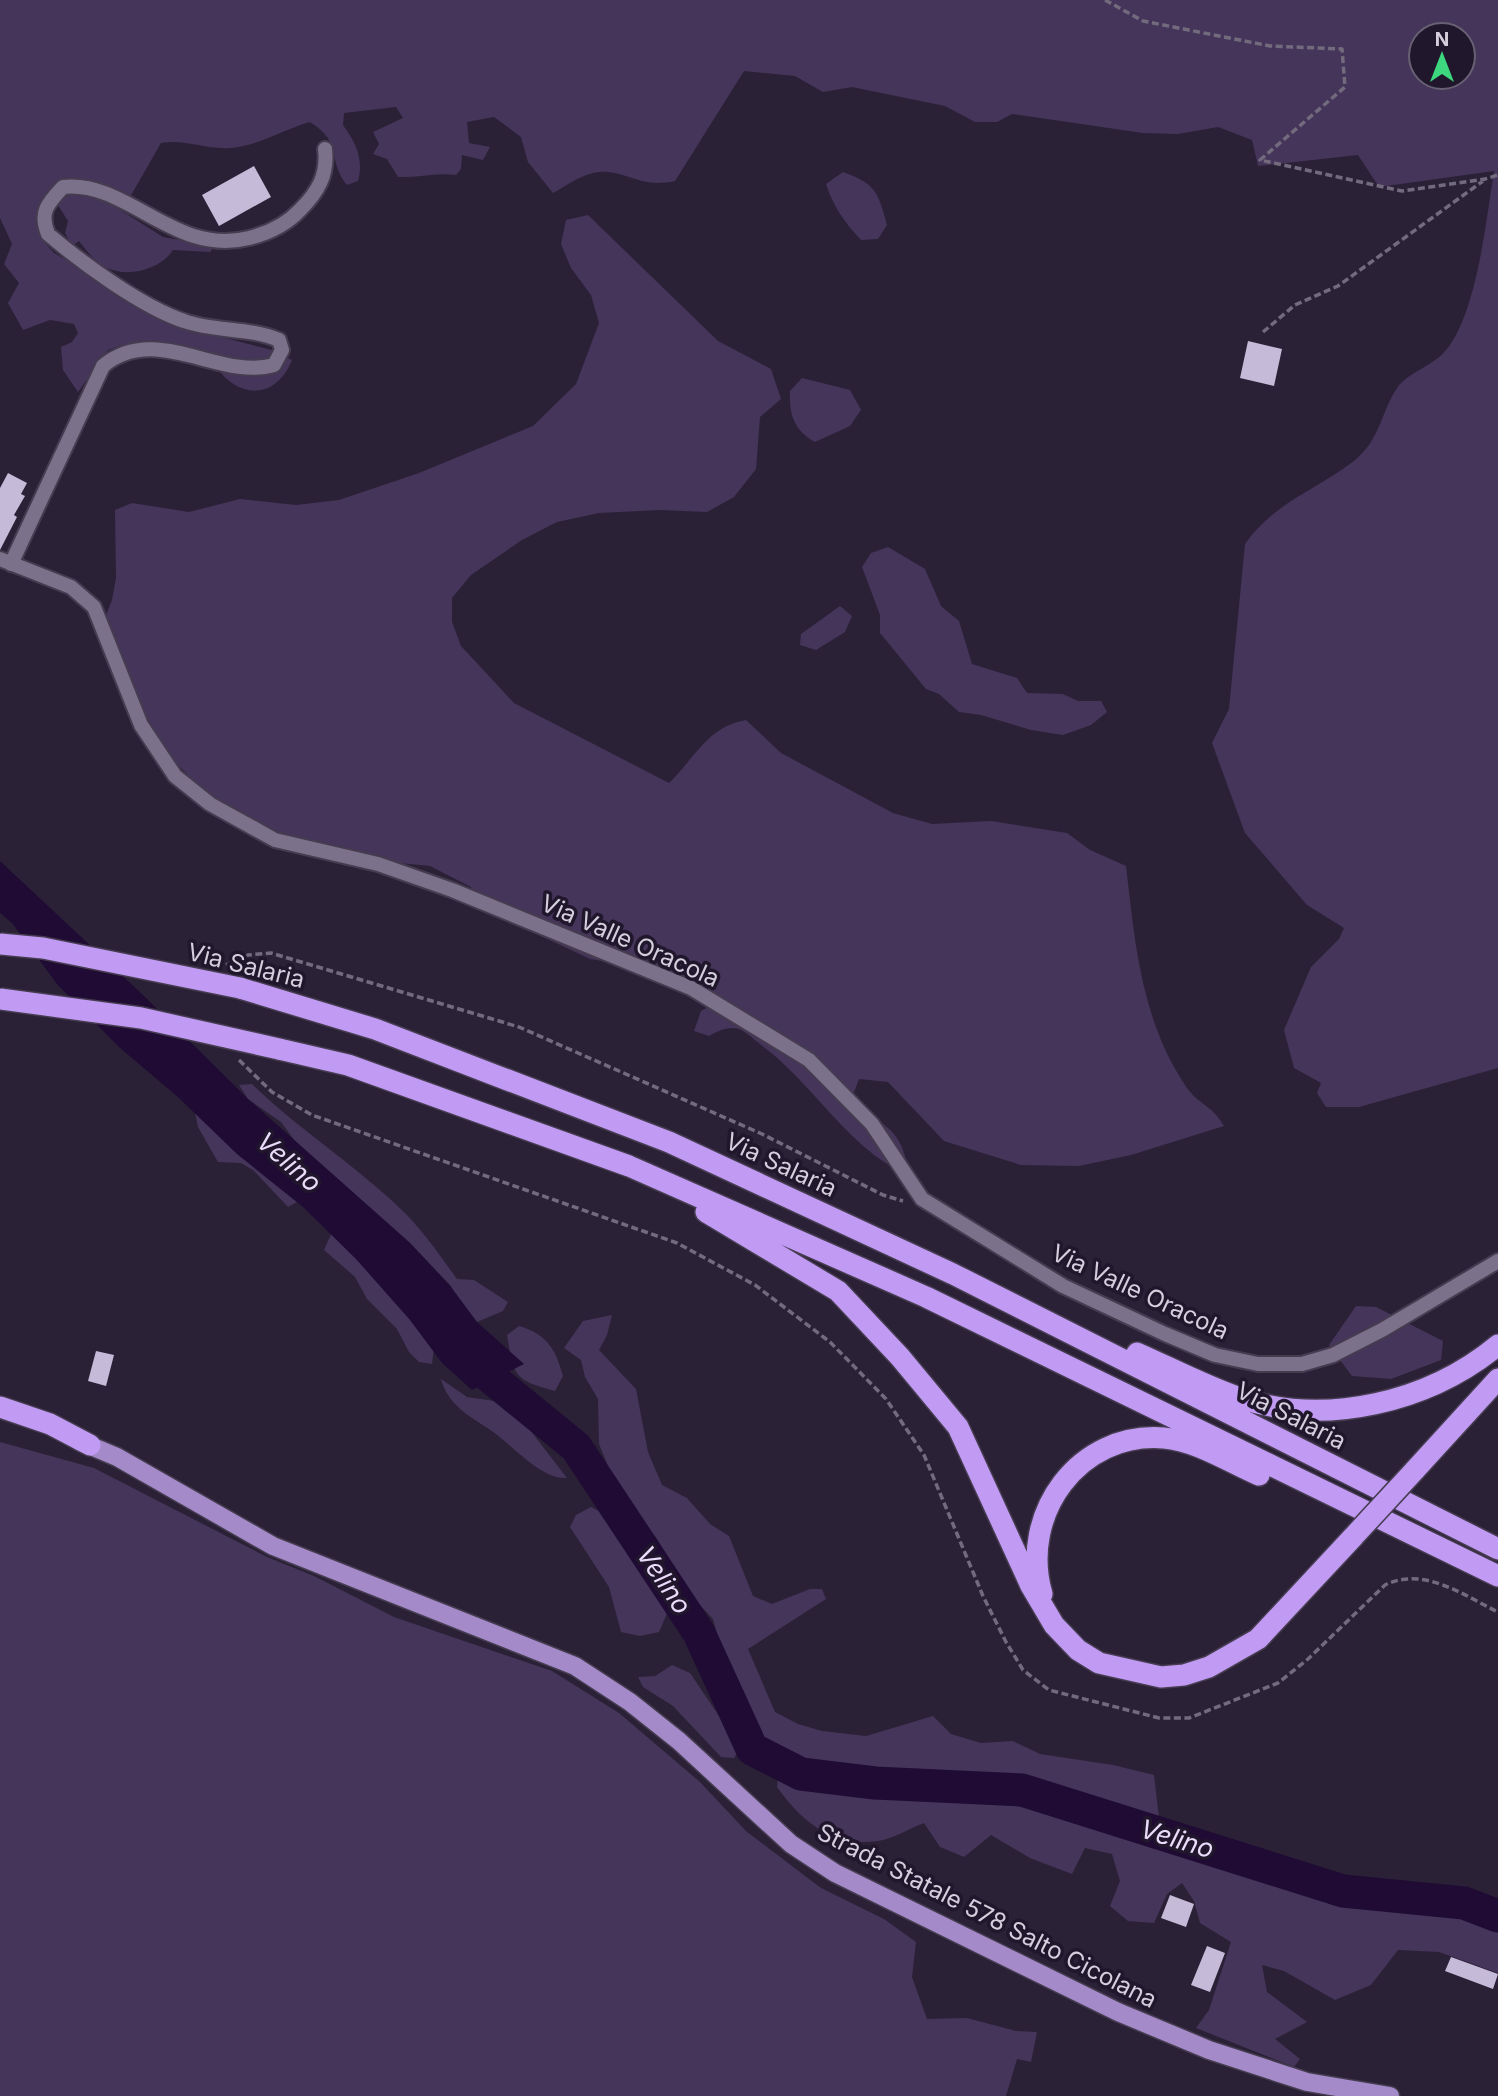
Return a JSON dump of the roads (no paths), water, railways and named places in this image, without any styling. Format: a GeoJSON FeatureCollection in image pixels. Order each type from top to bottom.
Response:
{"type":"FeatureCollection","features":[{"type":"Feature","properties":{"kind":"highway","name":"Via Salaria"},"geometry":{"type":"LineString","coordinates":[[0,944],[43,948],[240,988],[375,1029],[669,1142],[953,1274],[1498,1549]]}},
{"type":"Feature","properties":{"kind":"highway"},"geometry":{"type":"LineString","coordinates":[[0,999],[141,1018],[348,1065],[629,1166],[926,1297],[1498,1576]]}},
{"type":"Feature","properties":{"kind":"highway"},"geometry":{"type":"LineString","coordinates":[[629,1166],[838,1291],[900,1357],[958,1427],[1031,1586],[1067,1639],[1098,1663],[1145,1674],[1184,1675],[1209,1667],[1258,1639],[1498,1380]]}},
{"type":"Feature","properties":{"kind":"highway"},"geometry":{"type":"LineString","coordinates":[[953,1274],[1241,1399],[1273,1405],[1333,1408],[1391,1401],[1420,1392],[1464,1368],[1498,1345]]}},
{"type":"Feature","properties":{"kind":"highway"},"geometry":{"type":"LineString","coordinates":[[0,1407],[50,1423],[90,1445]]}},
{"type":"Feature","properties":{"kind":"highway"},"geometry":{"type":"LineString","coordinates":[[1046,1609],[1037,1566],[1041,1524],[1049,1500],[1065,1478],[1088,1460],[1114,1445],[1139,1439],[1188,1443],[1498,1581]]}},
{"type":"Feature","properties":{"kind":"main road","name":"Strada Statale 578 Salto Cicolana"},"geometry":{"type":"LineString","coordinates":[[0,1418],[90,1445],[273,1546],[575,1666],[649,1717],[791,1844],[835,1873],[1118,2012],[1209,2050],[1307,2082],[1390,2096]]}},
{"type":"Feature","properties":{"kind":"street"},"geometry":{"type":"LineString","coordinates":[[5,561],[103,366],[119,353],[139,349],[183,353],[261,369],[274,365],[282,350],[279,340],[265,334],[183,321],[130,293],[48,234],[43,219],[45,206],[63,187],[77,186],[108,194],[179,233],[237,241],[264,234],[290,220],[314,195],[327,168],[325,149]]}},
{"type":"Feature","properties":{"kind":"street","name":"Via Valle Oracola"},"geometry":{"type":"LineString","coordinates":[[5,561],[71,587],[94,607],[141,724],[174,776],[210,804],[275,840],[378,864],[691,988],[808,1060],[872,1124],[922,1199],[1063,1286],[1216,1355],[1258,1364],[1302,1364],[1333,1355],[1428,1305],[1498,1261]]}},
{"type":"Feature","properties":{"kind":"water"},"geometry":{"type":"Polygon","coordinates":[[[0,861],[142,994],[248,1099],[410,1243],[451,1287],[477,1322],[524,1364],[472,1390],[442,1363],[410,1320],[356,1259],[303,1207],[237,1154],[179,1098],[119,1047],[57,984],[12,923],[0,913],[0,861]]]}},
{"type":"Feature","properties":{"kind":"waterway","name":"Velino"},"geometry":{"type":"LineString","coordinates":[[464,1343],[489,1376],[576,1447],[699,1633],[752,1749],[801,1774],[875,1783],[1022,1790],[1343,1891],[1464,1903],[1498,1916]]}}]}
